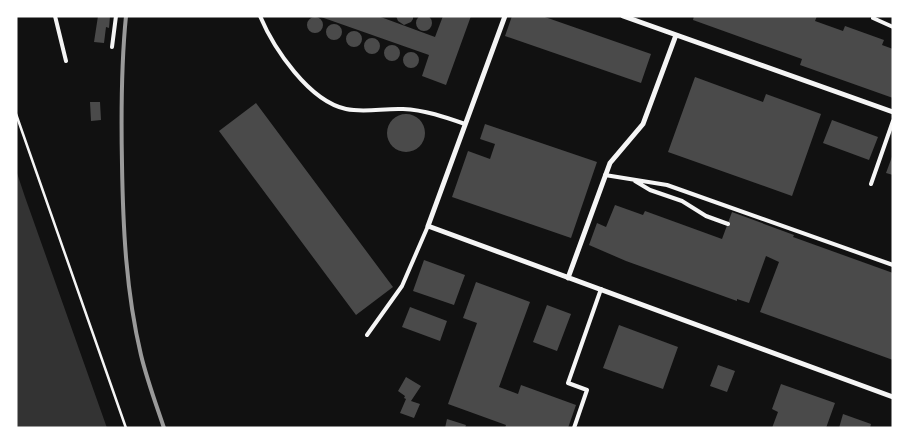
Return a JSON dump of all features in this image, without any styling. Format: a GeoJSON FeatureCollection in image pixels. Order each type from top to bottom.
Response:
{"type":"FeatureCollection","features":[{"type":"Feature","properties":{"kind":"street"},"geometry":{"type":"LineString","coordinates":[[505,16],[428,226],[893,397]]}},
{"type":"Feature","properties":{"kind":"street"},"geometry":{"type":"LineString","coordinates":[[623,16],[893,112]]}},
{"type":"Feature","properties":{"kind":"street"},"geometry":{"type":"LineString","coordinates":[[568,278],[610,163],[643,124],[676,35]]}},
{"type":"Feature","properties":{"kind":"lane"},"geometry":{"type":"LineString","coordinates":[[55,16],[66,61]]}},
{"type":"Feature","properties":{"kind":"lane"},"geometry":{"type":"LineString","coordinates":[[112,47],[116,16]]}},
{"type":"Feature","properties":{"kind":"lane"},"geometry":{"type":"LineString","coordinates":[[260,16],[287,63],[304,83],[325,100],[345,109],[373,111],[421,110],[466,124]]}},
{"type":"Feature","properties":{"kind":"lane"},"geometry":{"type":"LineString","coordinates":[[873,18],[893,27]]}},
{"type":"Feature","properties":{"kind":"lane"},"geometry":{"type":"LineString","coordinates":[[871,184],[893,121]]}},
{"type":"Feature","properties":{"kind":"lane"},"geometry":{"type":"LineString","coordinates":[[605,175],[667,185],[893,265]]}},
{"type":"Feature","properties":{"kind":"lane"},"geometry":{"type":"LineString","coordinates":[[632,179],[650,190],[682,202],[706,216],[728,224]]}},
{"type":"Feature","properties":{"kind":"lane"},"geometry":{"type":"LineString","coordinates":[[367,335],[402,286],[428,226]]}},
{"type":"Feature","properties":{"kind":"lane"},"geometry":{"type":"LineString","coordinates":[[574,428],[587,390],[568,383],[601,289]]}},
{"type":"Feature","properties":{"kind":"path"},"geometry":{"type":"LineString","coordinates":[[16,114],[126,428]]}},
{"type":"Feature","properties":{"kind":"shaded area"},"geometry":{"type":"Polygon","coordinates":[[[16,170],[25,197],[107,428],[16,428],[16,170]]]}},
{"type":"Feature","properties":{"kind":"building"},"geometry":{"type":"Polygon","coordinates":[[[424,15],[430,17],[432,23],[430,29],[424,31],[418,29],[416,23],[418,17],[424,15]]]}},
{"type":"Feature","properties":{"kind":"building"},"geometry":{"type":"Polygon","coordinates":[[[98,16],[110,16],[109,28],[106,27],[104,43],[94,42],[98,16]]]}},
{"type":"Feature","properties":{"kind":"building"},"geometry":{"type":"Polygon","coordinates":[[[378,16],[435,37],[443,16],[471,16],[446,85],[422,76],[429,55],[321,17],[378,16]]]}},
{"type":"Feature","properties":{"kind":"building"},"geometry":{"type":"Polygon","coordinates":[[[396,16],[413,16],[413,19],[404,25],[398,21],[396,16]]]}},
{"type":"Feature","properties":{"kind":"building"},"geometry":{"type":"Polygon","coordinates":[[[512,16],[542,16],[651,54],[641,83],[505,36],[512,16]]]}},
{"type":"Feature","properties":{"kind":"building"},"geometry":{"type":"Polygon","coordinates":[[[694,16],[817,16],[815,21],[843,31],[845,26],[884,40],[882,45],[893,49],[893,98],[800,65],[802,59],[693,20],[694,16]]]}},
{"type":"Feature","properties":{"kind":"building"},"geometry":{"type":"Polygon","coordinates":[[[312,17],[318,17],[323,22],[321,31],[312,33],[307,28],[307,22],[312,17]]]}},
{"type":"Feature","properties":{"kind":"building"},"geometry":{"type":"Polygon","coordinates":[[[331,24],[337,24],[342,29],[340,38],[331,40],[326,35],[326,29],[331,24]]]}},
{"type":"Feature","properties":{"kind":"building"},"geometry":{"type":"Polygon","coordinates":[[[351,31],[357,31],[362,36],[360,45],[351,47],[346,42],[346,36],[351,31]]]}},
{"type":"Feature","properties":{"kind":"building"},"geometry":{"type":"Polygon","coordinates":[[[369,38],[375,38],[380,43],[378,52],[369,54],[364,49],[364,43],[369,38]]]}},
{"type":"Feature","properties":{"kind":"building"},"geometry":{"type":"Polygon","coordinates":[[[389,45],[395,45],[400,50],[398,59],[389,61],[384,56],[384,50],[389,45]]]}},
{"type":"Feature","properties":{"kind":"building"},"geometry":{"type":"Polygon","coordinates":[[[408,52],[414,52],[419,57],[417,66],[408,68],[403,63],[403,57],[408,52]]]}},
{"type":"Feature","properties":{"kind":"building"},"geometry":{"type":"Polygon","coordinates":[[[695,77],[763,102],[766,94],[821,114],[792,196],[668,152],[695,77]]]}},
{"type":"Feature","properties":{"kind":"building"},"geometry":{"type":"Polygon","coordinates":[[[90,102],[100,102],[101,120],[91,121],[90,102]]]}},
{"type":"Feature","properties":{"kind":"building"},"geometry":{"type":"Polygon","coordinates":[[[256,103],[393,287],[356,315],[219,131],[256,103]]]}},
{"type":"Feature","properties":{"kind":"building"},"geometry":{"type":"Polygon","coordinates":[[[406,114],[420,119],[425,133],[420,147],[406,152],[392,147],[387,133],[392,119],[406,114]]]}},
{"type":"Feature","properties":{"kind":"building"},"geometry":{"type":"Polygon","coordinates":[[[832,120],[878,137],[869,160],[823,143],[832,120]]]}},
{"type":"Feature","properties":{"kind":"building"},"geometry":{"type":"Polygon","coordinates":[[[485,124],[597,162],[571,238],[452,197],[468,151],[490,159],[495,144],[480,139],[485,124]]]}},
{"type":"Feature","properties":{"kind":"building"},"geometry":{"type":"Polygon","coordinates":[[[893,154],[893,175],[886,173],[893,154]]]}},
{"type":"Feature","properties":{"kind":"building"},"geometry":{"type":"Polygon","coordinates":[[[615,205],[643,215],[645,211],[722,239],[732,212],[794,235],[793,237],[893,273],[893,360],[760,312],[779,262],[766,256],[749,303],[737,299],[737,301],[626,261],[589,245],[597,223],[606,227],[615,205]]]}},
{"type":"Feature","properties":{"kind":"building"},"geometry":{"type":"Polygon","coordinates":[[[424,260],[465,275],[454,305],[413,291],[424,260]]]}},
{"type":"Feature","properties":{"kind":"building"},"geometry":{"type":"Polygon","coordinates":[[[476,282],[530,302],[499,387],[518,394],[521,385],[576,405],[568,428],[505,428],[506,425],[448,404],[477,323],[463,318],[476,282]]]}},
{"type":"Feature","properties":{"kind":"building"},"geometry":{"type":"Polygon","coordinates":[[[547,305],[571,314],[557,351],[533,342],[547,305]]]}},
{"type":"Feature","properties":{"kind":"building"},"geometry":{"type":"Polygon","coordinates":[[[410,307],[447,321],[440,341],[402,327],[410,307]]]}},
{"type":"Feature","properties":{"kind":"building"},"geometry":{"type":"Polygon","coordinates":[[[619,325],[678,347],[663,389],[603,368],[619,325]]]}},
{"type":"Feature","properties":{"kind":"building"},"geometry":{"type":"Polygon","coordinates":[[[718,365],[735,371],[727,392],[710,386],[718,365]]]}},
{"type":"Feature","properties":{"kind":"building"},"geometry":{"type":"Polygon","coordinates":[[[406,377],[421,386],[411,401],[420,404],[414,418],[400,413],[406,399],[398,391],[406,377]]]}},
{"type":"Feature","properties":{"kind":"building"},"geometry":{"type":"Polygon","coordinates":[[[781,384],[835,403],[826,428],[772,428],[778,412],[772,409],[781,384]]]}},
{"type":"Feature","properties":{"kind":"building"},"geometry":{"type":"Polygon","coordinates":[[[843,414],[871,424],[870,428],[839,428],[843,414]]]}},
{"type":"Feature","properties":{"kind":"building"},"geometry":{"type":"Polygon","coordinates":[[[447,419],[466,425],[465,428],[445,428],[447,419]]]}},
{"type":"Feature","properties":{"kind":"railway"},"geometry":{"type":"LineString","coordinates":[[126,16],[121,127],[126,260],[132,308],[141,355],[164,428]]}}]}
